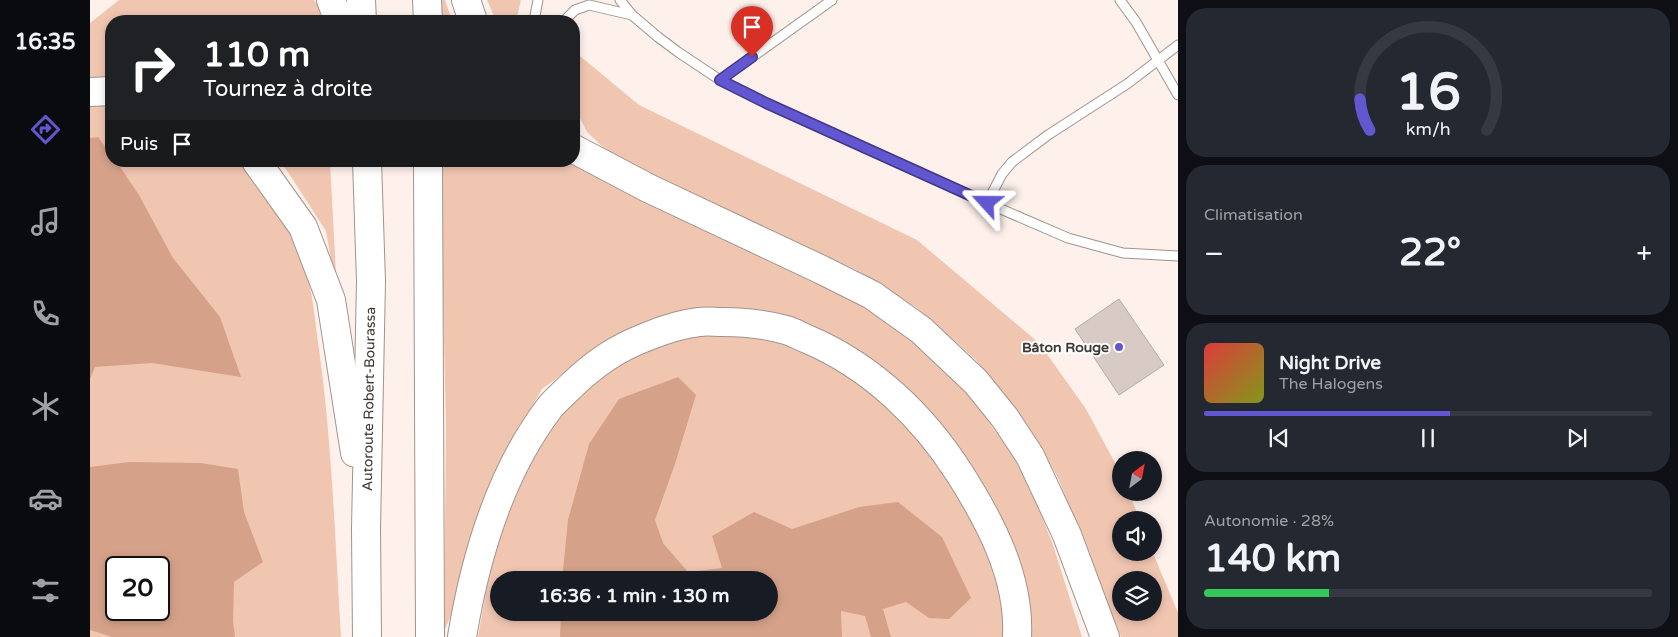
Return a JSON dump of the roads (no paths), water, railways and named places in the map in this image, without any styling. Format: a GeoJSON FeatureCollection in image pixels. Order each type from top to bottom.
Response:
{"type":"FeatureCollection","features":[{"type":"Feature","properties":{"kind":"highway"},"geometry":{"type":"LineString","coordinates":[[331,0],[337,15]]}},
{"type":"Feature","properties":{"kind":"highway"},"geometry":{"type":"LineString","coordinates":[[361,0],[362,15]]}},
{"type":"Feature","properties":{"kind":"highway"},"geometry":{"type":"LineString","coordinates":[[427,0],[428,15]]}},
{"type":"Feature","properties":{"kind":"highway"},"geometry":{"type":"LineString","coordinates":[[466,0],[471,15]]}},
{"type":"Feature","properties":{"kind":"highway"},"geometry":{"type":"LineString","coordinates":[[90,92],[105,91]]}},
{"type":"Feature","properties":{"kind":"highway"},"geometry":{"type":"LineString","coordinates":[[580,148],[608,168],[872,295],[921,330],[969,375],[1005,418],[1030,456],[1067,535],[1105,637]]}},
{"type":"Feature","properties":{"kind":"highway"},"geometry":{"type":"LineString","coordinates":[[260,167],[303,227],[332,300],[366,529]]}},
{"type":"Feature","properties":{"kind":"highway","name":"Autoroute Robert-Bourassa"},"geometry":{"type":"LineString","coordinates":[[367,167],[372,281],[366,529],[368,637]]}},
{"type":"Feature","properties":{"kind":"highway"},"geometry":{"type":"LineString","coordinates":[[428,167],[430,637]]}},
{"type":"Feature","properties":{"kind":"highway"},"geometry":{"type":"LineString","coordinates":[[462,637],[470,591],[503,487],[530,437],[551,406],[590,368],[625,345],[667,328],[700,322],[745,322],[779,328],[824,346],[858,366],[892,394],[923,424],[953,463],[980,505],[1001,550],[1013,588],[1017,637]]}},
{"type":"Feature","properties":{"kind":"lane"},"geometry":{"type":"LineString","coordinates":[[535,15],[538,0]]}},
{"type":"Feature","properties":{"kind":"lane"},"geometry":{"type":"LineString","coordinates":[[620,0],[632,15],[658,37],[720,80],[766,103],[1068,238],[1097,247],[1142,255],[1178,256]]}},
{"type":"Feature","properties":{"kind":"lane"},"geometry":{"type":"LineString","coordinates":[[720,80],[832,0]]}},
{"type":"Feature","properties":{"kind":"lane"},"geometry":{"type":"LineString","coordinates":[[1120,0],[1136,22],[1178,94]]}},
{"type":"Feature","properties":{"kind":"lane"},"geometry":{"type":"LineString","coordinates":[[570,15],[575,10],[589,5],[632,15]]}},
{"type":"Feature","properties":{"kind":"lane"},"geometry":{"type":"LineString","coordinates":[[987,203],[1002,174],[1012,162],[1048,135],[1127,84],[1178,45]]}},
{"type":"Feature","properties":{"kind":"place","name":"Bâton Rouge"},"geometry":{"type":"Point","coordinates":[1119,347]}}]}
